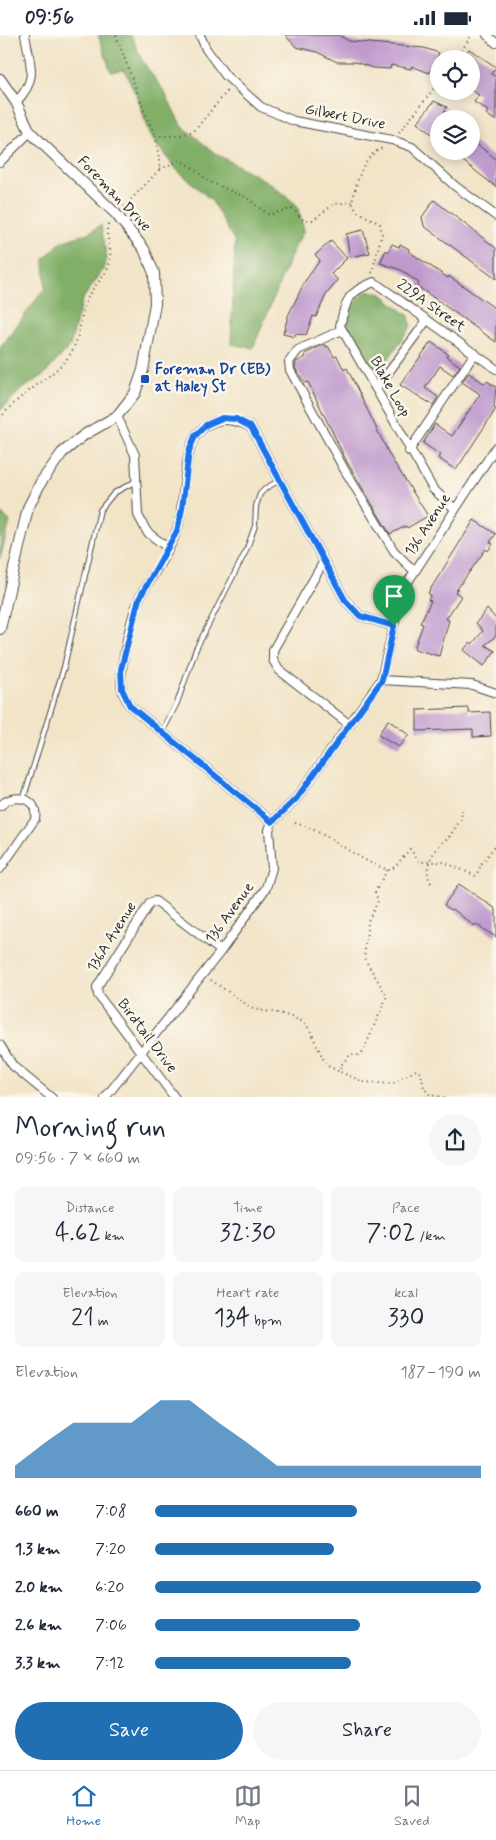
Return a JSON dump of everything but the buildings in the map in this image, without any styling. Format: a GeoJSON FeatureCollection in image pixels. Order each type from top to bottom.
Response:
{"type":"FeatureCollection","features":[{"type":"Feature","properties":{"kind":"street"},"geometry":{"type":"LineString","coordinates":[[16,101],[27,91],[31,80],[25,35]]}},
{"type":"Feature","properties":{"kind":"street","name":"Gilbert Drive"},"geometry":{"type":"LineString","coordinates":[[200,35],[206,49],[226,76],[261,107],[294,121],[392,140],[412,147],[455,186],[496,216]]}},
{"type":"Feature","properties":{"kind":"street"},"geometry":{"type":"LineString","coordinates":[[487,35],[496,43]]}},
{"type":"Feature","properties":{"kind":"street","name":"Foreman Drive"},"geometry":{"type":"LineString","coordinates":[[0,79],[16,101],[30,132],[130,229],[144,249],[154,273],[155,305],[143,370],[135,393],[116,416],[84,435],[62,453],[41,482],[28,508],[0,629]]}},
{"type":"Feature","properties":{"kind":"street"},"geometry":{"type":"LineString","coordinates":[[0,162],[30,132]]}},
{"type":"Feature","properties":{"kind":"street","name":"229A Street"},"geometry":{"type":"LineString","coordinates":[[342,330],[340,326],[345,305],[356,289],[374,283],[496,369]]}},
{"type":"Feature","properties":{"kind":"street"},"geometry":{"type":"LineString","coordinates":[[377,388],[427,320]]}},
{"type":"Feature","properties":{"kind":"street"},"geometry":{"type":"LineString","coordinates":[[342,330],[298,350],[289,362],[290,370],[344,469],[394,551],[414,571]]}},
{"type":"Feature","properties":{"kind":"street","name":"Blake Loop"},"geometry":{"type":"LineString","coordinates":[[342,330],[377,388],[409,451],[433,489],[454,508]]}},
{"type":"Feature","properties":{"kind":"street"},"geometry":{"type":"LineString","coordinates":[[409,451],[475,353]]}},
{"type":"Feature","properties":{"kind":"street"},"geometry":{"type":"LineString","coordinates":[[116,416],[135,455],[138,515],[147,532],[168,548]]}},
{"type":"Feature","properties":{"kind":"street"},"geometry":{"type":"LineString","coordinates":[[272,822],[130,706],[122,689],[121,669],[139,599],[177,531],[182,509],[189,451],[195,436],[206,425],[222,418],[236,419],[251,427],[345,600],[360,616],[394,626]]}},
{"type":"Feature","properties":{"kind":"street","name":"136 Avenue"},"geometry":{"type":"LineString","coordinates":[[105,1097],[221,951],[266,888],[272,868],[269,830],[272,822],[296,799],[382,680],[402,591],[454,508],[496,447]]}},
{"type":"Feature","properties":{"kind":"street"},"geometry":{"type":"LineString","coordinates":[[324,561],[273,650],[273,660],[279,670],[350,725]]}},
{"type":"Feature","properties":{"kind":"street"},"geometry":{"type":"LineString","coordinates":[[382,680],[472,685],[496,693]]}},
{"type":"Feature","properties":{"kind":"street"},"geometry":{"type":"LineString","coordinates":[[0,806],[6,800],[24,797],[33,805],[36,812],[35,819],[0,869]]}},
{"type":"Feature","properties":{"kind":"street","name":"136A Avenue"},"geometry":{"type":"LineString","coordinates":[[96,991],[150,903],[155,901],[221,951]]}},
{"type":"Feature","properties":{"kind":"street","name":"Birdtail Drive"},"geometry":{"type":"LineString","coordinates":[[96,991],[139,1052],[164,1080],[175,1097]]}},
{"type":"Feature","properties":{"kind":"street"},"geometry":{"type":"LineString","coordinates":[[0,1045],[13,1066],[52,1097]]}},
{"type":"Feature","properties":{"kind":"lane"},"geometry":{"type":"LineString","coordinates":[[162,733],[177,703],[196,649],[246,551],[255,526],[256,506],[260,494],[280,480]]}},
{"type":"Feature","properties":{"kind":"lane"},"geometry":{"type":"LineString","coordinates":[[24,797],[64,667],[100,510],[114,493],[136,481]]}},
{"type":"Feature","properties":{"kind":"path"},"geometry":{"type":"LineString","coordinates":[[116,35],[147,119],[156,135],[160,169]]}},
{"type":"Feature","properties":{"kind":"path"},"geometry":{"type":"LineString","coordinates":[[462,50],[471,36]]}},
{"type":"Feature","properties":{"kind":"path"},"geometry":{"type":"LineString","coordinates":[[156,135],[177,136],[194,131],[229,89]]}},
{"type":"Feature","properties":{"kind":"path"},"geometry":{"type":"LineString","coordinates":[[398,135],[430,94]]}},
{"type":"Feature","properties":{"kind":"path"},"geometry":{"type":"LineString","coordinates":[[372,273],[382,233],[375,220],[356,211],[352,201],[369,156],[386,145]]}},
{"type":"Feature","properties":{"kind":"path"},"geometry":{"type":"LineString","coordinates":[[124,207],[160,169],[179,161],[192,167],[208,181],[247,198],[269,215],[293,209],[302,219],[313,220],[334,204],[352,201]]}},
{"type":"Feature","properties":{"kind":"path"},"geometry":{"type":"LineString","coordinates":[[0,419],[14,402],[58,368],[74,348],[88,296],[109,265],[110,252],[106,233],[108,224]]}},
{"type":"Feature","properties":{"kind":"path"},"geometry":{"type":"LineString","coordinates":[[431,883],[427,877],[429,863],[438,846],[449,837],[460,819],[462,810]]}},
{"type":"Feature","properties":{"kind":"path"},"geometry":{"type":"LineString","coordinates":[[295,823],[310,827],[387,869],[395,867],[409,849],[412,850],[419,862],[444,862],[476,876],[482,863],[496,845]]}},
{"type":"Feature","properties":{"kind":"path"},"geometry":{"type":"LineString","coordinates":[[449,837],[454,838]]}},
{"type":"Feature","properties":{"kind":"path"},"geometry":{"type":"LineString","coordinates":[[340,1072],[341,1065],[351,1053],[358,1055],[363,1052],[387,996],[364,958],[368,921],[378,901],[375,891],[387,869]]}},
{"type":"Feature","properties":{"kind":"path"},"geometry":{"type":"LineString","coordinates":[[211,980],[253,1009],[283,1014],[304,1023],[310,1030],[326,1065],[340,1072],[364,1082],[392,1084],[416,1070],[421,1073],[424,1088],[430,1095],[447,1097]]}},
{"type":"Feature","properties":{"kind":"green space"},"geometry":{"type":"Polygon","coordinates":[[[98,35],[131,35],[143,62],[164,91],[181,125],[216,154],[268,182],[297,205],[304,230],[292,253],[253,348],[231,344],[235,242],[212,201],[175,168],[149,135],[139,101],[124,69],[111,72],[98,35]]]}},
{"type":"Feature","properties":{"kind":"green space"},"geometry":{"type":"Polygon","coordinates":[[[101,225],[107,258],[104,269],[82,300],[70,346],[44,375],[21,390],[0,411],[0,348],[45,288],[44,259],[61,242],[88,233],[101,225]]]}},
{"type":"Feature","properties":{"kind":"green space"},"geometry":{"type":"Polygon","coordinates":[[[366,292],[379,292],[409,316],[411,326],[383,367],[374,368],[369,364],[350,337],[348,330],[349,315],[357,301],[366,292]]]}},
{"type":"Feature","properties":{"kind":"green space"},"geometry":{"type":"Polygon","coordinates":[[[0,513],[10,521],[0,559],[0,513]]]}},
{"type":"Feature","properties":{"kind":"place","name":"Foreman Dr (EB) at Haley St"},"geometry":{"type":"Point","coordinates":[145,379]}},
{"type":"Feature","properties":{"kind":"route"},"geometry":{"type":"LineString","coordinates":[[222,418],[236,419],[251,427],[345,600],[360,616],[394,626],[382,680],[296,799],[272,822],[130,706],[122,689],[121,669],[139,599],[177,531],[182,509],[189,451],[195,436],[206,425],[222,418]]}}]}
